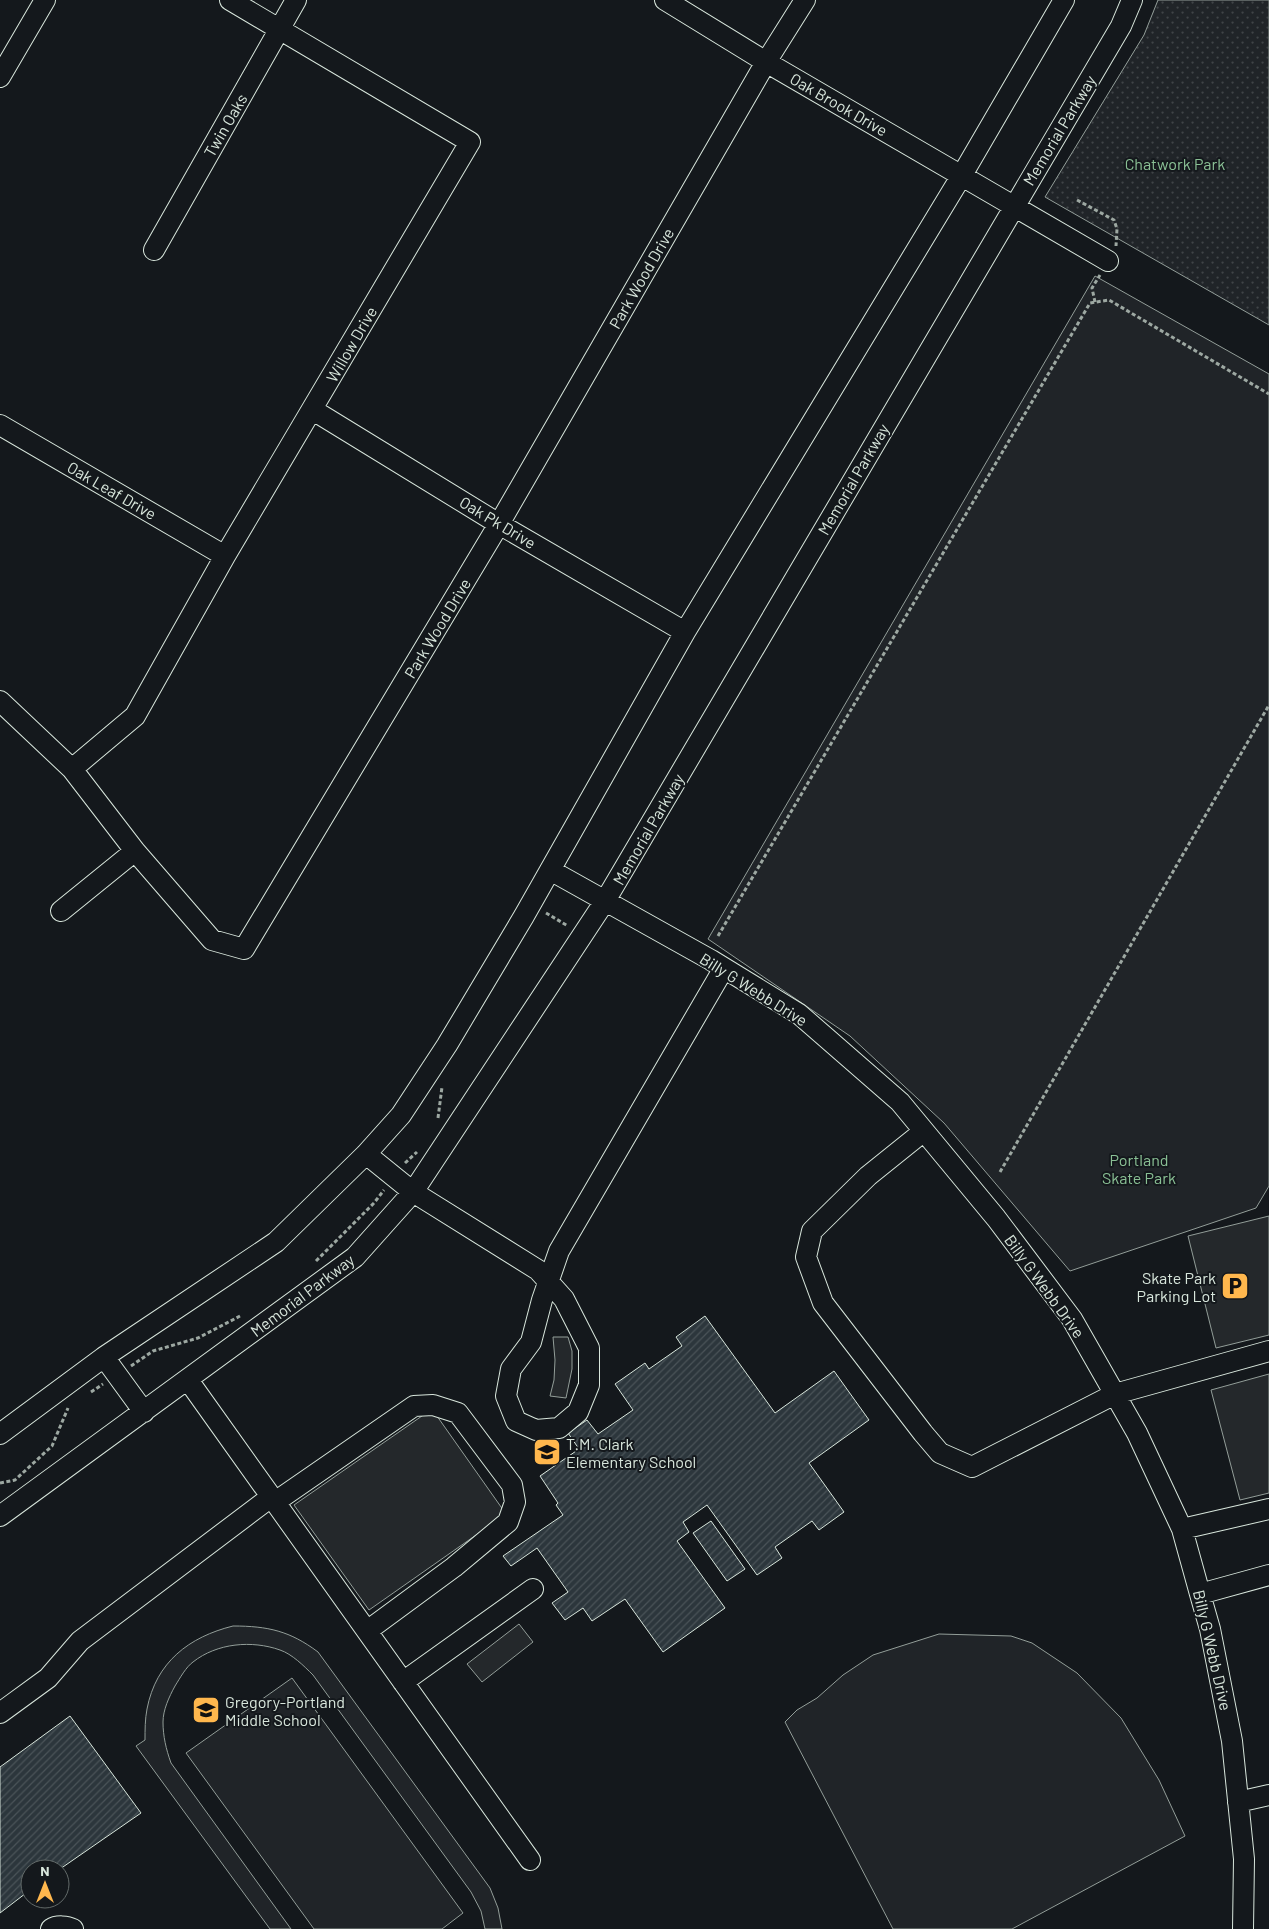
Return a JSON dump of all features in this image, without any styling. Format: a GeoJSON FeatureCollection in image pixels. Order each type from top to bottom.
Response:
{"type":"FeatureCollection","features":[{"type":"Feature","properties":{"kind":"street"},"geometry":{"type":"LineString","coordinates":[[0,77],[45,0]]}},
{"type":"Feature","properties":{"kind":"street","name":"Willow Drive"},"geometry":{"type":"LineString","coordinates":[[72,769],[135,716],[225,556],[470,142],[230,0]]}},
{"type":"Feature","properties":{"kind":"street","name":"Twin Oaks"},"geometry":{"type":"LineString","coordinates":[[154,250],[296,0]]}},
{"type":"Feature","properties":{"kind":"street","name":"Oak Brook Drive"},"geometry":{"type":"LineString","coordinates":[[665,0],[766,62],[1108,261]]}},
{"type":"Feature","properties":{"kind":"street","name":"Park Wood Drive"},"geometry":{"type":"LineString","coordinates":[[0,701],[72,769],[135,851],[212,940],[244,948],[499,524],[766,62],[805,0]]}},
{"type":"Feature","properties":{"kind":"street"},"geometry":{"type":"LineString","coordinates":[[0,1434],[104,1357],[276,1242],[366,1154],[401,1115],[447,1046],[550,870],[685,632],[962,175],[1064,0]]}},
{"type":"Feature","properties":{"kind":"street","name":"Memorial Parkway"},"geometry":{"type":"LineString","coordinates":[[0,1516],[355,1257],[413,1192],[606,901],[1120,26],[1132,0]]}},
{"type":"Feature","properties":{"kind":"street","name":"Oak Pk Drive"},"geometry":{"type":"LineString","coordinates":[[313,410],[499,524],[685,632]]}},
{"type":"Feature","properties":{"kind":"street","name":"Oak Leaf Drive"},"geometry":{"type":"LineString","coordinates":[[0,425],[225,556]]}},
{"type":"Feature","properties":{"kind":"street"},"geometry":{"type":"LineString","coordinates":[[61,911],[135,851]]}},
{"type":"Feature","properties":{"kind":"street","name":"Billy G Webb Drive"},"geometry":{"type":"LineString","coordinates":[[550,870],[724,968],[799,1014],[900,1102],[996,1218],[1072,1319],[1138,1433],[1182,1529],[1210,1629],[1232,1741],[1244,1859],[1243,1929]]}},
{"type":"Feature","properties":{"kind":"street"},"geometry":{"type":"LineString","coordinates":[[366,1154],[413,1192],[538,1270],[549,1282],[564,1299],[589,1348],[589,1385],[578,1412],[559,1428],[536,1430],[516,1420],[506,1396],[511,1369],[531,1342],[542,1300],[549,1282],[559,1251],[724,968]]}},
{"type":"Feature","properties":{"kind":"street"},"geometry":{"type":"LineString","coordinates":[[924,1131],[868,1176],[812,1231],[806,1257],[823,1303],[940,1453],[972,1467],[1115,1394],[1269,1351]]}},
{"type":"Feature","properties":{"kind":"street"},"geometry":{"type":"LineString","coordinates":[[104,1357],[144,1412]]}},
{"type":"Feature","properties":{"kind":"street"},"geometry":{"type":"LineString","coordinates":[[188,1380],[530,1860]]}},
{"type":"Feature","properties":{"kind":"street"},"geometry":{"type":"LineString","coordinates":[[0,1713],[48,1678],[80,1640],[273,1500],[414,1406],[433,1405],[458,1413],[512,1485],[515,1502],[508,1522],[454,1567],[367,1631]]}},
{"type":"Feature","properties":{"kind":"street"},"geometry":{"type":"LineString","coordinates":[[1182,1529],[1269,1509]]}},
{"type":"Feature","properties":{"kind":"street"},"geometry":{"type":"LineString","coordinates":[[1200,1594],[1269,1575]]}},
{"type":"Feature","properties":{"kind":"street"},"geometry":{"type":"LineString","coordinates":[[403,1682],[533,1589]]}},
{"type":"Feature","properties":{"kind":"street"},"geometry":{"type":"LineString","coordinates":[[1238,1802],[1269,1795]]}},
{"type":"Feature","properties":{"kind":"street"},"geometry":{"type":"LineString","coordinates":[[51,1929],[54,1927],[69,1927],[73,1929]]}},
{"type":"Feature","properties":{"kind":"path"},"geometry":{"type":"LineString","coordinates":[[718,936],[1090,303],[1109,300],[1269,394]]}},
{"type":"Feature","properties":{"kind":"path"},"geometry":{"type":"LineString","coordinates":[[1000,1172],[1269,705]]}},
{"type":"Feature","properties":{"kind":"green space","name":"Chatwork Park"},"geometry":{"type":"Polygon","coordinates":[[[1158,0],[1269,0],[1269,325],[1045,197],[1144,35],[1158,0]]]}},
{"type":"Feature","properties":{"kind":"green space","name":"Portland Skate Park"},"geometry":{"type":"Polygon","coordinates":[[[1095,276],[1269,374],[1269,1186],[1256,1208],[1070,1271],[944,1123],[850,1036],[708,939],[1095,276]]]}},
{"type":"Feature","properties":{"kind":"green space"},"geometry":{"type":"Polygon","coordinates":[[[233,1626],[257,1627],[278,1631],[298,1639],[318,1652],[490,1888],[498,1908],[502,1929],[485,1929],[481,1911],[471,1892],[313,1675],[293,1657],[280,1650],[258,1645],[235,1645],[224,1647],[202,1656],[193,1662],[183,1673],[175,1686],[164,1713],[164,1732],[166,1748],[171,1763],[291,1929],[270,1929],[136,1746],[145,1740],[146,1713],[151,1692],[167,1665],[177,1654],[202,1637],[233,1626]]]}},
{"type":"Feature","properties":{"kind":"green space"},"geometry":{"type":"Polygon","coordinates":[[[939,1634],[1011,1636],[1032,1643],[1077,1673],[1121,1718],[1159,1780],[1185,1836],[1012,1929],[893,1929],[785,1722],[797,1710],[817,1698],[843,1675],[873,1655],[939,1634]]]}},
{"type":"Feature","properties":{"kind":"green space"},"geometry":{"type":"Polygon","coordinates":[[[292,1678],[463,1913],[442,1929],[314,1929],[186,1753],[292,1678]]]}},
{"type":"Feature","properties":{"kind":"shaded area","name":"Skate Park Parking Lot"},"geometry":{"type":"Polygon","coordinates":[[[1269,1216],[1269,1335],[1216,1348],[1188,1236],[1269,1216]]]}},
{"type":"Feature","properties":{"kind":"shaded area"},"geometry":{"type":"Polygon","coordinates":[[[553,1337],[568,1337],[572,1351],[572,1369],[566,1398],[550,1396],[554,1380],[553,1337]]]}},
{"type":"Feature","properties":{"kind":"shaded area"},"geometry":{"type":"Polygon","coordinates":[[[1269,1374],[1269,1493],[1240,1500],[1211,1390],[1269,1374]]]}},
{"type":"Feature","properties":{"kind":"shaded area"},"geometry":{"type":"Polygon","coordinates":[[[432,1409],[506,1514],[369,1610],[294,1505],[432,1409]]]}},
{"type":"Feature","properties":{"kind":"shaded area"},"geometry":{"type":"Polygon","coordinates":[[[519,1624],[533,1642],[482,1682],[467,1664],[519,1624]]]}},
{"type":"Feature","properties":{"kind":"building"},"geometry":{"type":"Polygon","coordinates":[[[705,1316],[775,1413],[834,1371],[869,1420],[809,1463],[844,1512],[819,1530],[812,1521],[775,1547],[782,1558],[757,1575],[707,1505],[683,1522],[689,1532],[677,1541],[725,1608],[663,1652],[625,1599],[592,1621],[583,1608],[565,1620],[552,1603],[568,1592],[537,1548],[511,1566],[503,1556],[563,1515],[556,1505],[558,1503],[540,1476],[579,1449],[568,1433],[587,1420],[598,1434],[633,1410],[615,1384],[645,1363],[649,1369],[682,1346],[676,1337],[705,1316]]]}},
{"type":"Feature","properties":{"kind":"building"},"geometry":{"type":"Polygon","coordinates":[[[711,1521],[745,1569],[727,1581],[693,1533],[711,1521]]]}},
{"type":"Feature","properties":{"kind":"building"},"geometry":{"type":"Polygon","coordinates":[[[70,1716],[141,1813],[70,1862],[70,1859],[20,1859],[20,1898],[0,1913],[0,1767],[70,1716]]]}},
{"type":"Feature","properties":{"kind":"place","name":"Skate Park Parking Lot"},"geometry":{"type":"Point","coordinates":[1235,1286]}},
{"type":"Feature","properties":{"kind":"place","name":"T.M. Clark Elementary School"},"geometry":{"type":"Point","coordinates":[547,1452]}},
{"type":"Feature","properties":{"kind":"place","name":"Gregory-Portland Middle School"},"geometry":{"type":"Point","coordinates":[206,1710]}}]}
